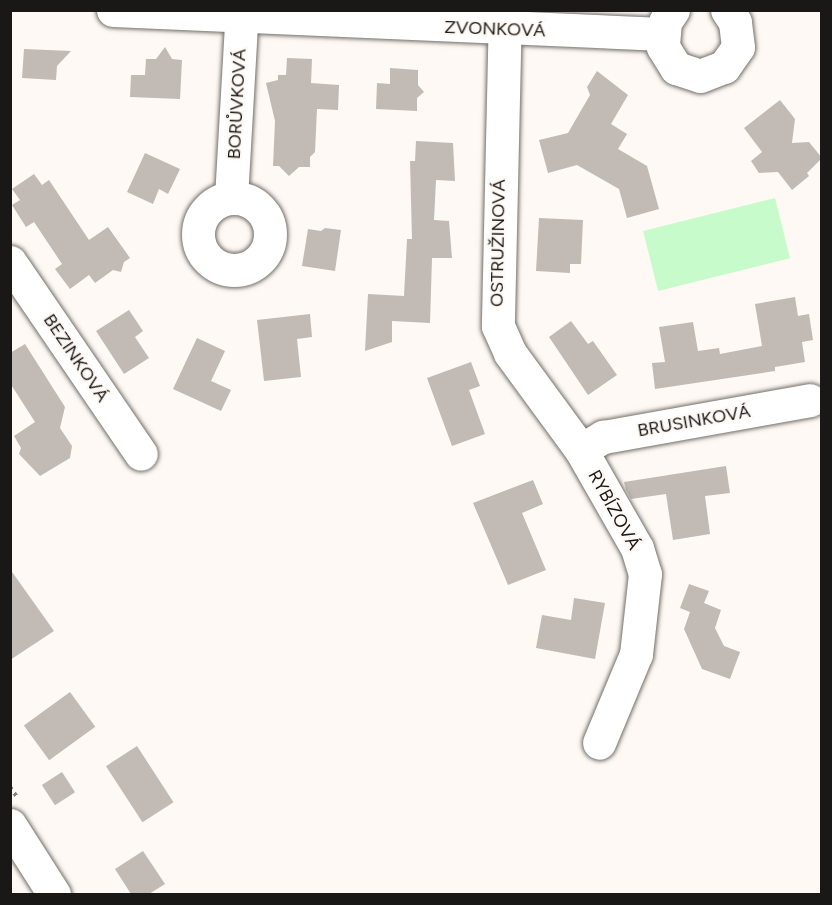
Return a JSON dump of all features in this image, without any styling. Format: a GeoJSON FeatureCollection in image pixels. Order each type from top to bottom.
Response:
{"type":"FeatureCollection","features":[{"type":"Feature","properties":{"kind":"street","name":"ZVONKOVÁ"},"geometry":{"type":"LineString","coordinates":[[113,10],[667,22],[663,47],[676,68],[700,76],[724,68],[738,46],[735,22],[727,10]]}},
{"type":"Feature","properties":{"kind":"street","name":"BORŮVKOVÁ"},"geometry":{"type":"LineString","coordinates":[[231,198],[242,13]]}},
{"type":"Feature","properties":{"kind":"street","name":"OSTRUŽINOVÁ"},"geometry":{"type":"LineString","coordinates":[[505,20],[498,326],[510,353],[580,450]]}},
{"type":"Feature","properties":{"kind":"street","name":"BEZINKOVÁ"},"geometry":{"type":"LineString","coordinates":[[10,262],[141,454]]}},
{"type":"Feature","properties":{"kind":"street","name":"BRUSINKOVÁ"},"geometry":{"type":"LineString","coordinates":[[580,450],[603,437],[810,400]]}},
{"type":"Feature","properties":{"kind":"street","name":"RYBÍZOVÁ"},"geometry":{"type":"LineString","coordinates":[[580,450],[637,548],[645,574],[636,654],[599,743]]}},
{"type":"Feature","properties":{"kind":"street"},"geometry":{"type":"LineString","coordinates":[[10,825],[54,894]]}},
{"type":"Feature","properties":{"kind":"green space"},"geometry":{"type":"Polygon","coordinates":[[[775,198],[790,258],[658,291],[643,231],[775,198]]]}},
{"type":"Feature","properties":{"kind":"building"},"geometry":{"type":"Polygon","coordinates":[[[165,47],[172,59],[182,60],[180,99],[130,97],[131,75],[145,75],[146,59],[156,59],[165,47]]]}},
{"type":"Feature","properties":{"kind":"building"},"geometry":{"type":"Polygon","coordinates":[[[24,49],[71,51],[57,66],[56,80],[22,78],[24,49]]]}},
{"type":"Feature","properties":{"kind":"building"},"geometry":{"type":"Polygon","coordinates":[[[287,58],[312,59],[311,83],[339,85],[338,110],[317,109],[315,152],[310,157],[310,167],[299,167],[289,176],[279,166],[273,166],[275,121],[266,83],[278,80],[278,75],[286,75],[287,58]]]}},
{"type":"Feature","properties":{"kind":"building"},"geometry":{"type":"Polygon","coordinates":[[[390,68],[418,70],[418,85],[424,92],[417,98],[417,111],[376,109],[377,83],[390,84],[390,68]]]}},
{"type":"Feature","properties":{"kind":"building"},"geometry":{"type":"Polygon","coordinates":[[[597,71],[628,95],[611,124],[627,134],[618,149],[647,166],[659,209],[627,218],[619,189],[577,165],[548,173],[539,140],[568,133],[590,95],[587,87],[597,71]]]}},
{"type":"Feature","properties":{"kind":"building"},"geometry":{"type":"Polygon","coordinates":[[[780,100],[795,119],[792,143],[809,142],[822,158],[807,173],[809,176],[792,190],[778,172],[759,173],[751,161],[762,152],[744,128],[780,100]]]}},
{"type":"Feature","properties":{"kind":"building"},"geometry":{"type":"Polygon","coordinates":[[[416,141],[453,143],[455,181],[436,180],[434,220],[449,221],[452,258],[432,258],[430,323],[392,321],[392,342],[365,351],[368,294],[404,296],[407,239],[412,239],[410,161],[415,161],[416,141]]]}},
{"type":"Feature","properties":{"kind":"building"},"geometry":{"type":"Polygon","coordinates":[[[145,153],[180,169],[168,194],[159,189],[153,204],[127,192],[145,153]]]}},
{"type":"Feature","properties":{"kind":"building"},"geometry":{"type":"Polygon","coordinates":[[[34,174],[42,185],[49,180],[89,240],[108,227],[130,258],[124,262],[121,272],[113,270],[95,283],[89,275],[70,289],[55,269],[62,264],[34,222],[26,227],[12,205],[20,200],[12,189],[34,174]]]}},
{"type":"Feature","properties":{"kind":"building"},"geometry":{"type":"Polygon","coordinates":[[[539,218],[583,220],[581,264],[570,264],[570,273],[536,271],[539,218]]]}},
{"type":"Feature","properties":{"kind":"building"},"geometry":{"type":"Polygon","coordinates":[[[325,228],[341,230],[335,271],[302,266],[308,229],[321,231],[325,228]]]}},
{"type":"Feature","properties":{"kind":"building"},"geometry":{"type":"Polygon","coordinates":[[[795,297],[798,316],[809,314],[813,340],[802,342],[805,362],[775,367],[775,371],[655,389],[652,363],[665,362],[659,327],[693,322],[698,351],[719,348],[720,354],[762,346],[755,304],[795,297]]]}},
{"type":"Feature","properties":{"kind":"building"},"geometry":{"type":"Polygon","coordinates":[[[129,310],[143,331],[135,337],[149,358],[124,374],[96,331],[129,310]]]}},
{"type":"Feature","properties":{"kind":"building"},"geometry":{"type":"Polygon","coordinates":[[[310,314],[312,337],[297,339],[301,377],[264,381],[257,320],[310,314]]]}},
{"type":"Feature","properties":{"kind":"building"},"geometry":{"type":"Polygon","coordinates":[[[571,321],[588,344],[593,341],[617,375],[588,395],[549,337],[571,321]]]}},
{"type":"Feature","properties":{"kind":"building"},"geometry":{"type":"Polygon","coordinates":[[[197,338],[225,351],[211,381],[231,390],[221,411],[173,389],[197,338]]]}},
{"type":"Feature","properties":{"kind":"building"},"geometry":{"type":"Polygon","coordinates":[[[25,344],[65,407],[60,428],[72,446],[70,458],[40,476],[19,454],[21,448],[14,436],[35,422],[10,383],[10,353],[25,344]]]}},
{"type":"Feature","properties":{"kind":"building"},"geometry":{"type":"Polygon","coordinates":[[[471,362],[480,386],[469,390],[485,434],[452,446],[427,378],[471,362]]]}},
{"type":"Feature","properties":{"kind":"building"},"geometry":{"type":"Polygon","coordinates":[[[726,466],[730,493],[705,496],[710,534],[673,540],[666,494],[631,499],[624,482],[726,466]]]}},
{"type":"Feature","properties":{"kind":"building"},"geometry":{"type":"Polygon","coordinates":[[[533,480],[543,504],[522,513],[546,570],[508,585],[473,503],[533,480]]]}},
{"type":"Feature","properties":{"kind":"building"},"geometry":{"type":"Polygon","coordinates":[[[10,569],[54,631],[10,660],[10,569]]]}},
{"type":"Feature","properties":{"kind":"building"},"geometry":{"type":"Polygon","coordinates":[[[689,584],[709,591],[704,603],[721,610],[715,628],[724,646],[740,652],[730,679],[702,669],[684,629],[690,612],[680,608],[689,584]]]}},
{"type":"Feature","properties":{"kind":"building"},"geometry":{"type":"Polygon","coordinates":[[[574,598],[605,603],[595,659],[536,648],[542,615],[571,620],[574,598]]]}},
{"type":"Feature","properties":{"kind":"building"},"geometry":{"type":"Polygon","coordinates":[[[70,692],[95,727],[49,760],[24,726],[70,692]]]}},
{"type":"Feature","properties":{"kind":"building"},"geometry":{"type":"Polygon","coordinates":[[[137,746],[173,802],[142,822],[106,766],[137,746]]]}},
{"type":"Feature","properties":{"kind":"building"},"geometry":{"type":"Polygon","coordinates":[[[62,772],[75,792],[55,805],[42,785],[62,772]]]}},
{"type":"Feature","properties":{"kind":"building"},"geometry":{"type":"Polygon","coordinates":[[[143,851],[165,884],[149,894],[131,894],[115,869],[143,851]]]}}]}
